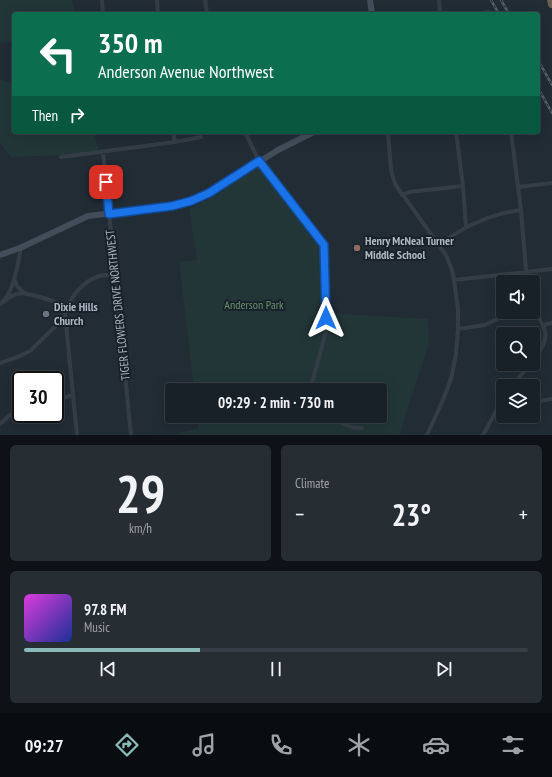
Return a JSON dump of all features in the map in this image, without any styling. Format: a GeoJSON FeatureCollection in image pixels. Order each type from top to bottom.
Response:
{"type":"FeatureCollection","features":[{"type":"Feature","properties":{"kind":"highway"},"geometry":{"type":"LineString","coordinates":[[551,0],[552,4]]}},
{"type":"Feature","properties":{"kind":"street"},"geometry":{"type":"LineString","coordinates":[[102,0],[103,12]]}},
{"type":"Feature","properties":{"kind":"street"},"geometry":{"type":"LineString","coordinates":[[156,0],[158,12]]}},
{"type":"Feature","properties":{"kind":"street"},"geometry":{"type":"LineString","coordinates":[[205,0],[207,12]]}},
{"type":"Feature","properties":{"kind":"street"},"geometry":{"type":"LineString","coordinates":[[370,0],[372,12]]}},
{"type":"Feature","properties":{"kind":"street"},"geometry":{"type":"LineString","coordinates":[[439,0],[440,12]]}},
{"type":"Feature","properties":{"kind":"street"},"geometry":{"type":"LineString","coordinates":[[173,134],[175,142]]}},
{"type":"Feature","properties":{"kind":"street"},"geometry":{"type":"LineString","coordinates":[[246,134],[259,161],[324,245],[326,250],[326,332],[312,383]]}},
{"type":"Feature","properties":{"kind":"street"},"geometry":{"type":"LineString","coordinates":[[0,255],[20,248],[88,216],[172,206],[191,201],[209,193],[259,161],[310,134]]}},
{"type":"Feature","properties":{"kind":"street"},"geometry":{"type":"LineString","coordinates":[[388,134],[392,176],[395,184],[450,262],[458,308],[456,354],[451,379],[427,435]]}},
{"type":"Feature","properties":{"kind":"street"},"geometry":{"type":"LineString","coordinates":[[456,134],[463,186],[466,227]]}},
{"type":"Feature","properties":{"kind":"street"},"geometry":{"type":"LineString","coordinates":[[511,134],[526,275]]}},
{"type":"Feature","properties":{"kind":"street"},"geometry":{"type":"LineString","coordinates":[[61,157],[175,142],[201,137]]}},
{"type":"Feature","properties":{"kind":"street","name":"TIGER FLOWERS DRIVE NORTHWEST"},"geometry":{"type":"LineString","coordinates":[[103,152],[131,435]]}},
{"type":"Feature","properties":{"kind":"street"},"geometry":{"type":"LineString","coordinates":[[518,187],[552,183]]}},
{"type":"Feature","properties":{"kind":"street"},"geometry":{"type":"LineString","coordinates":[[402,195],[408,192],[463,186]]}},
{"type":"Feature","properties":{"kind":"street"},"geometry":{"type":"LineString","coordinates":[[439,245],[452,234],[466,227],[494,215],[520,210]]}},
{"type":"Feature","properties":{"kind":"street"},"geometry":{"type":"LineString","coordinates":[[2,303],[9,293],[14,278],[20,248]]}},
{"type":"Feature","properties":{"kind":"street"},"geometry":{"type":"LineString","coordinates":[[454,280],[552,268]]}},
{"type":"Feature","properties":{"kind":"street"},"geometry":{"type":"LineString","coordinates":[[77,435],[65,321],[67,307],[72,298],[88,282],[100,276],[115,274]]}},
{"type":"Feature","properties":{"kind":"street"},"geometry":{"type":"LineString","coordinates":[[14,278],[17,286],[24,293]]}},
{"type":"Feature","properties":{"kind":"street"},"geometry":{"type":"LineString","coordinates":[[2,303],[14,295],[24,293],[56,302],[67,307]]}},
{"type":"Feature","properties":{"kind":"street"},"geometry":{"type":"LineString","coordinates":[[458,329],[485,324],[496,319]]}},
{"type":"Feature","properties":{"kind":"street"},"geometry":{"type":"LineString","coordinates":[[539,319],[543,325],[546,336],[543,348],[540,352]]}},
{"type":"Feature","properties":{"kind":"street"},"geometry":{"type":"LineString","coordinates":[[0,364],[30,351],[60,322],[65,321]]}},
{"type":"Feature","properties":{"kind":"street"},"geometry":{"type":"LineString","coordinates":[[543,325],[552,323]]}},
{"type":"Feature","properties":{"kind":"street"},"geometry":{"type":"LineString","coordinates":[[518,379],[524,371]]}},
{"type":"Feature","properties":{"kind":"street"},"geometry":{"type":"LineString","coordinates":[[64,398],[73,395]]}},
{"type":"Feature","properties":{"kind":"street"},"geometry":{"type":"LineString","coordinates":[[540,401],[552,399]]}},
{"type":"Feature","properties":{"kind":"street"},"geometry":{"type":"LineString","coordinates":[[483,435],[496,412]]}},
{"type":"Feature","properties":{"kind":"street"},"geometry":{"type":"LineString","coordinates":[[0,424],[12,414]]}},
{"type":"Feature","properties":{"kind":"street"},"geometry":{"type":"LineString","coordinates":[[342,423],[354,428],[362,428]]}},
{"type":"Feature","properties":{"kind":"green space"},"geometry":{"type":"Polygon","coordinates":[[[0,0],[72,0],[75,12],[12,12],[12,41],[0,43],[0,0]]]}},
{"type":"Feature","properties":{"kind":"green space"},"geometry":{"type":"Polygon","coordinates":[[[0,80],[12,83],[12,134],[94,134],[99,154],[11,157],[0,143],[0,80]]]}},
{"type":"Feature","properties":{"kind":"green space","name":"Anderson Park"},"geometry":{"type":"Polygon","coordinates":[[[260,166],[287,204],[322,246],[324,313],[428,319],[429,343],[400,435],[172,435],[199,428],[198,423],[387,423],[387,383],[193,383],[179,262],[197,260],[189,209],[213,197],[260,166]]]}},
{"type":"Feature","properties":{"kind":"railway"},"geometry":{"type":"LineString","coordinates":[[491,0],[498,12]]}},
{"type":"Feature","properties":{"kind":"railway"},"geometry":{"type":"LineString","coordinates":[[501,0],[508,12]]}},
{"type":"Feature","properties":{"kind":"railway"},"geometry":{"type":"LineString","coordinates":[[540,64],[552,85]]}},
{"type":"Feature","properties":{"kind":"railway"},"geometry":{"type":"LineString","coordinates":[[540,92],[552,113]]}},
{"type":"Feature","properties":{"kind":"place","name":"Henry McNeal Turner Middle School"},"geometry":{"type":"Point","coordinates":[357,248]}},
{"type":"Feature","properties":{"kind":"place","name":"Dixie Hills Church"},"geometry":{"type":"Point","coordinates":[46,314]}},
{"type":"Feature","properties":{"kind":"route"},"geometry":{"type":"LineString","coordinates":[[106,182],[109,214],[172,206],[200,198],[259,161],[324,245],[326,250],[326,318]]}}]}
